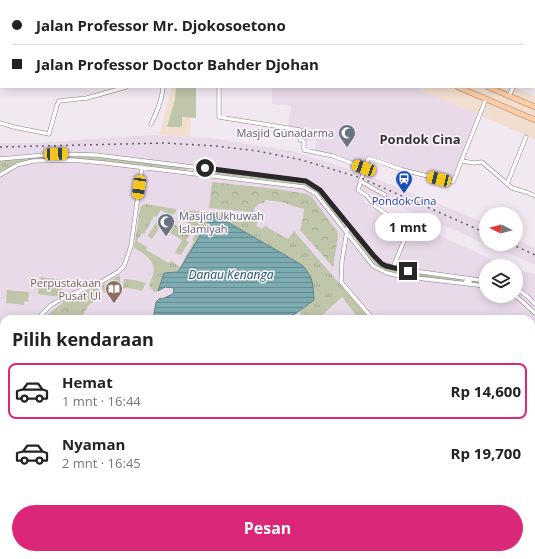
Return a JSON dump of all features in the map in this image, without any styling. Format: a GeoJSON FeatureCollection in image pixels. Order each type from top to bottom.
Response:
{"type":"FeatureCollection","features":[{"type":"Feature","properties":{"kind":"main road"},"geometry":{"type":"LineString","coordinates":[[460,88],[535,120]]}},
{"type":"Feature","properties":{"kind":"main road"},"geometry":{"type":"LineString","coordinates":[[490,88],[535,108]]}},
{"type":"Feature","properties":{"kind":"street"},"geometry":{"type":"LineString","coordinates":[[0,123],[49,134],[59,101],[87,98],[122,88]]}},
{"type":"Feature","properties":{"kind":"street"},"geometry":{"type":"LineString","coordinates":[[150,124],[159,107],[163,88]]}},
{"type":"Feature","properties":{"kind":"street"},"geometry":{"type":"LineString","coordinates":[[219,88],[220,118],[300,130],[300,140],[304,141],[304,150],[333,156],[364,168]]}},
{"type":"Feature","properties":{"kind":"street"},"geometry":{"type":"LineString","coordinates":[[509,96],[513,88]]}},
{"type":"Feature","properties":{"kind":"street"},"geometry":{"type":"LineString","coordinates":[[393,268],[404,239],[406,228],[375,206],[367,196],[358,190],[364,168],[369,158],[403,170],[453,182],[486,99]]}},
{"type":"Feature","properties":{"kind":"street"},"geometry":{"type":"LineString","coordinates":[[507,184],[526,137]]}},
{"type":"Feature","properties":{"kind":"street"},"geometry":{"type":"LineString","coordinates":[[0,158],[56,154],[85,154],[306,181],[320,190],[377,260],[382,264],[413,272],[479,279]]}},
{"type":"Feature","properties":{"kind":"street"},"geometry":{"type":"LineString","coordinates":[[0,175],[17,165],[33,161],[73,160],[304,187],[316,194],[370,262],[382,271],[399,276],[479,285]]}},
{"type":"Feature","properties":{"kind":"street"},"geometry":{"type":"LineString","coordinates":[[462,161],[474,163],[482,162],[512,188],[535,196]]}},
{"type":"Feature","properties":{"kind":"street"},"geometry":{"type":"LineString","coordinates":[[41,315],[51,305],[69,295],[101,282],[118,272],[124,266],[131,246],[142,167]]}},
{"type":"Feature","properties":{"kind":"street"},"geometry":{"type":"LineString","coordinates":[[190,173],[191,167]]}},
{"type":"Feature","properties":{"kind":"street"},"geometry":{"type":"LineString","coordinates":[[360,182],[385,194]]}},
{"type":"Feature","properties":{"kind":"street"},"geometry":{"type":"LineString","coordinates":[[348,224],[342,262],[341,282],[370,315]]}},
{"type":"Feature","properties":{"kind":"street"},"geometry":{"type":"LineString","coordinates":[[466,278],[466,281],[470,282],[470,284]]}},
{"type":"Feature","properties":{"kind":"street"},"geometry":{"type":"LineString","coordinates":[[523,293],[535,304]]}},
{"type":"Feature","properties":{"kind":"street"},"geometry":{"type":"LineString","coordinates":[[523,302],[535,313]]}},
{"type":"Feature","properties":{"kind":"shaded area"},"geometry":{"type":"Polygon","coordinates":[[[172,88],[192,88],[190,137],[159,135],[172,88]]]}},
{"type":"Feature","properties":{"kind":"shaded area"},"geometry":{"type":"Polygon","coordinates":[[[272,88],[421,88],[420,90],[479,115],[454,180],[449,181],[402,169],[386,160],[369,157],[364,166],[315,151],[316,141],[299,140],[300,129],[288,126],[291,106],[272,104],[272,88]]]}},
{"type":"Feature","properties":{"kind":"shaded area"},"geometry":{"type":"Polygon","coordinates":[[[421,88],[516,88],[535,96],[535,139],[420,90],[421,88]]]}},
{"type":"Feature","properties":{"kind":"shaded area"},"geometry":{"type":"Polygon","coordinates":[[[152,135],[210,138],[292,151],[361,173],[479,221],[479,241],[367,192],[364,202],[491,259],[479,259],[479,303],[523,303],[523,271],[535,274],[535,315],[0,315],[0,143],[34,143],[152,135]]]}},
{"type":"Feature","properties":{"kind":"shaded area"},"geometry":{"type":"Polygon","coordinates":[[[523,242],[535,248],[535,265],[503,251],[523,251],[523,242]]]}},
{"type":"Feature","properties":{"kind":"green space"},"geometry":{"type":"Polygon","coordinates":[[[176,88],[196,88],[196,118],[182,117],[182,127],[167,127],[175,99],[176,88]]]}},
{"type":"Feature","properties":{"kind":"green space"},"geometry":{"type":"Polygon","coordinates":[[[56,156],[96,157],[188,169],[185,170],[66,158],[19,162],[0,172],[0,160],[56,156]]]}},
{"type":"Feature","properties":{"kind":"green space"},"geometry":{"type":"Polygon","coordinates":[[[193,169],[305,183],[319,191],[344,222],[342,223],[317,193],[305,185],[194,171],[193,169]]]}},
{"type":"Feature","properties":{"kind":"green space"},"geometry":{"type":"Polygon","coordinates":[[[212,182],[276,189],[307,194],[312,197],[337,231],[338,237],[333,267],[300,230],[304,209],[281,202],[265,200],[264,203],[257,205],[253,212],[209,208],[212,182]]]}},
{"type":"Feature","properties":{"kind":"green space"},"geometry":{"type":"Polygon","coordinates":[[[145,204],[176,209],[176,212],[171,216],[161,210],[156,217],[154,216],[144,234],[142,233],[137,241],[147,247],[146,250],[169,263],[171,261],[180,267],[194,241],[192,240],[197,231],[188,226],[187,218],[183,213],[184,210],[260,216],[263,217],[258,221],[256,226],[261,229],[265,226],[268,227],[288,239],[294,231],[367,315],[356,315],[342,297],[322,315],[300,314],[300,311],[314,300],[309,272],[302,265],[213,214],[178,272],[164,273],[158,291],[154,292],[149,285],[153,272],[152,263],[145,255],[134,248],[141,206],[145,204]]]}},
{"type":"Feature","properties":{"kind":"green space"},"geometry":{"type":"Polygon","coordinates":[[[163,216],[180,228],[181,227],[191,233],[186,240],[189,242],[181,255],[175,253],[182,240],[160,227],[152,239],[148,236],[156,222],[158,224],[163,216]]]}},
{"type":"Feature","properties":{"kind":"green space"},"geometry":{"type":"Polygon","coordinates":[[[349,228],[352,229],[377,262],[385,267],[406,272],[479,283],[431,279],[399,274],[381,269],[363,250],[349,228]]]}},
{"type":"Feature","properties":{"kind":"green space"},"geometry":{"type":"Polygon","coordinates":[[[119,275],[120,288],[104,293],[101,286],[119,275]]]}},
{"type":"Feature","properties":{"kind":"green space"},"geometry":{"type":"Polygon","coordinates":[[[40,277],[64,280],[62,297],[38,294],[40,277]]]}},
{"type":"Feature","properties":{"kind":"green space"},"geometry":{"type":"Polygon","coordinates":[[[124,279],[146,283],[142,291],[123,288],[124,279]]]}},
{"type":"Feature","properties":{"kind":"green space"},"geometry":{"type":"Polygon","coordinates":[[[97,287],[101,295],[88,306],[83,315],[47,315],[65,301],[97,287]]]}},
{"type":"Feature","properties":{"kind":"green space"},"geometry":{"type":"Polygon","coordinates":[[[7,290],[29,292],[28,302],[24,301],[24,305],[6,303],[7,290]]]}},
{"type":"Feature","properties":{"kind":"water","name":"Danau Kenanga"},"geometry":{"type":"Polygon","coordinates":[[[213,214],[302,265],[312,281],[314,300],[293,315],[154,315],[156,302],[160,298],[162,299],[173,294],[174,288],[165,287],[158,291],[164,273],[178,272],[213,214]]]}},
{"type":"Feature","properties":{"kind":"railway"},"geometry":{"type":"LineString","coordinates":[[0,147],[164,143],[216,146],[257,151],[302,160],[361,178],[479,230]]}},
{"type":"Feature","properties":{"kind":"railway"},"geometry":{"type":"LineString","coordinates":[[523,250],[535,255]]}},
{"type":"Feature","properties":{"kind":"place","name":"Masjid Gunadarma"},"geometry":{"type":"Point","coordinates":[347,148]}},
{"type":"Feature","properties":{"kind":"place","name":"Pondok Cina"},"geometry":{"type":"Point","coordinates":[404,194]}},
{"type":"Feature","properties":{"kind":"place","name":"Masjid Ukhuwah Islamiyah"},"geometry":{"type":"Point","coordinates":[166,237]}},
{"type":"Feature","properties":{"kind":"place","name":"Perpustakaan Pusat UI"},"geometry":{"type":"Point","coordinates":[114,304]}},
{"type":"Feature","properties":{"kind":"district","name":"Pondok Cina"},"geometry":{"type":"Point","coordinates":[420,139]}},
{"type":"Feature","properties":{"kind":"route"},"geometry":{"type":"LineString","coordinates":[[205,168],[275,176],[306,181],[312,184],[320,190],[382,264],[408,271]]}}]}
